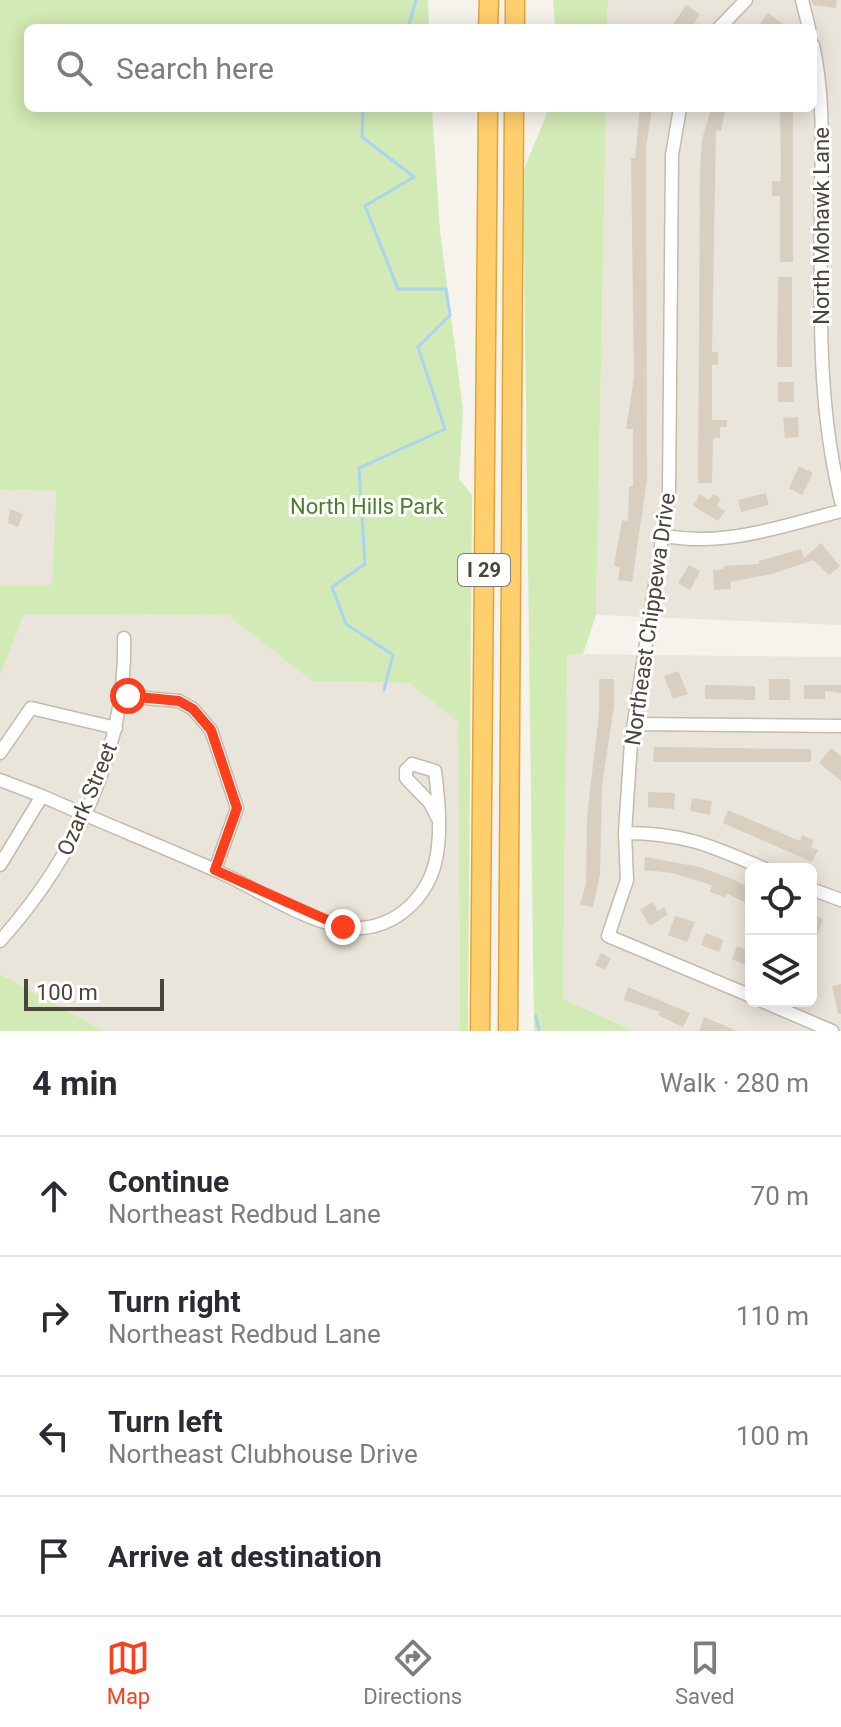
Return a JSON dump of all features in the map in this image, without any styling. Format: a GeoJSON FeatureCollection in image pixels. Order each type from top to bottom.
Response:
{"type":"FeatureCollection","features":[{"type":"Feature","properties":{"kind":"highway"},"geometry":{"type":"LineString","coordinates":[[488,24],[489,0]]}},
{"type":"Feature","properties":{"kind":"highway"},"geometry":{"type":"LineString","coordinates":[[515,0],[515,24]]}},
{"type":"Feature","properties":{"kind":"highway","name":"I 29"},"geometry":{"type":"LineString","coordinates":[[480,1031],[488,112]]}},
{"type":"Feature","properties":{"kind":"highway","name":"I 29"},"geometry":{"type":"LineString","coordinates":[[508,1031],[514,112]]}},
{"type":"Feature","properties":{"kind":"street"},"geometry":{"type":"LineString","coordinates":[[723,24],[746,0]]}},
{"type":"Feature","properties":{"kind":"street"},"geometry":{"type":"LineString","coordinates":[[802,0],[808,24]]}},
{"type":"Feature","properties":{"kind":"street","name":"North Mohawk Lane"},"geometry":{"type":"LineString","coordinates":[[817,82],[822,129],[821,381],[829,449],[841,501]]}},
{"type":"Feature","properties":{"kind":"street","name":"Northeast Chippewa Drive"},"geometry":{"type":"LineString","coordinates":[[679,112],[672,155],[668,395],[671,450],[665,536],[634,724],[625,833],[627,880],[608,936],[745,993]]}},
{"type":"Feature","properties":{"kind":"street"},"geometry":{"type":"LineString","coordinates":[[665,536],[690,540],[732,539],[841,511]]}},
{"type":"Feature","properties":{"kind":"street","name":"Ozark Street"},"geometry":{"type":"LineString","coordinates":[[0,941],[43,889],[85,815],[116,728],[122,696],[124,638]]}},
{"type":"Feature","properties":{"kind":"street"},"geometry":{"type":"LineString","coordinates":[[122,696],[179,701],[193,709],[211,730],[237,808],[215,870]]}},
{"type":"Feature","properties":{"kind":"street"},"geometry":{"type":"LineString","coordinates":[[0,753],[31,708],[116,728]]}},
{"type":"Feature","properties":{"kind":"street"},"geometry":{"type":"LineString","coordinates":[[634,724],[841,726]]}},
{"type":"Feature","properties":{"kind":"street"},"geometry":{"type":"LineString","coordinates":[[0,780],[215,870],[329,924],[361,929],[403,914],[430,879],[436,850],[437,817]]}},
{"type":"Feature","properties":{"kind":"street"},"geometry":{"type":"LineString","coordinates":[[0,865],[42,796]]}},
{"type":"Feature","properties":{"kind":"street"},"geometry":{"type":"LineString","coordinates":[[625,833],[659,833],[697,839],[751,863]]}},
{"type":"Feature","properties":{"kind":"street"},"geometry":{"type":"LineString","coordinates":[[817,891],[841,900]]}},
{"type":"Feature","properties":{"kind":"street"},"geometry":{"type":"LineString","coordinates":[[776,1007],[832,1031]]}},
{"type":"Feature","properties":{"kind":"shaded area"},"geometry":{"type":"Polygon","coordinates":[[[608,0],[841,0],[841,625],[596,615],[606,112],[817,112],[817,24],[607,24],[608,0]]]}},
{"type":"Feature","properties":{"kind":"shaded area"},"geometry":{"type":"Polygon","coordinates":[[[0,490],[56,491],[52,585],[0,585],[0,490]]]}},
{"type":"Feature","properties":{"kind":"shaded area"},"geometry":{"type":"Polygon","coordinates":[[[23,614],[229,615],[312,681],[409,683],[458,722],[460,1031],[104,1031],[0,974],[0,675],[23,614]]]}},
{"type":"Feature","properties":{"kind":"shaded area"},"geometry":{"type":"Polygon","coordinates":[[[567,654],[841,657],[841,1031],[634,1031],[563,999],[567,654]]]}},
{"type":"Feature","properties":{"kind":"green space","name":"North Hills Park"},"geometry":{"type":"Polygon","coordinates":[[[0,0],[428,0],[429,24],[24,24],[24,112],[432,112],[440,231],[463,410],[459,479],[472,495],[468,1031],[460,1031],[458,722],[409,683],[312,681],[228,615],[24,614],[0,675],[0,585],[52,585],[56,491],[0,490],[0,0]]]}},
{"type":"Feature","properties":{"kind":"green space"},"geometry":{"type":"Polygon","coordinates":[[[553,0],[608,0],[607,24],[555,24],[553,0]]]}},
{"type":"Feature","properties":{"kind":"green space"},"geometry":{"type":"Polygon","coordinates":[[[547,112],[606,112],[596,615],[583,654],[567,655],[563,999],[634,1031],[534,1031],[523,172],[547,112]]]}},
{"type":"Feature","properties":{"kind":"green space"},"geometry":{"type":"Polygon","coordinates":[[[0,974],[104,1031],[0,1031],[0,974]]]}},
{"type":"Feature","properties":{"kind":"building"},"geometry":{"type":"Polygon","coordinates":[[[811,0],[837,0],[836,8],[813,5],[811,0]]]}},
{"type":"Feature","properties":{"kind":"building"},"geometry":{"type":"Polygon","coordinates":[[[686,5],[700,14],[694,24],[674,24],[686,5]]]}},
{"type":"Feature","properties":{"kind":"building"},"geometry":{"type":"Polygon","coordinates":[[[768,13],[783,24],[760,24],[768,13]]]}},
{"type":"Feature","properties":{"kind":"building"},"geometry":{"type":"Polygon","coordinates":[[[640,112],[651,112],[646,149],[647,480],[632,582],[618,580],[620,567],[614,566],[622,520],[628,521],[629,486],[633,486],[633,429],[626,429],[634,377],[631,158],[635,158],[640,112]]]}},
{"type":"Feature","properties":{"kind":"building"},"geometry":{"type":"Polygon","coordinates":[[[710,112],[725,112],[721,131],[716,130],[712,352],[718,352],[718,365],[712,365],[712,420],[727,420],[727,427],[720,427],[720,438],[713,438],[712,483],[698,483],[702,139],[710,112]]]}},
{"type":"Feature","properties":{"kind":"building"},"geometry":{"type":"Polygon","coordinates":[[[780,112],[793,112],[793,262],[780,262],[780,196],[772,196],[772,181],[780,181],[780,112]]]}},
{"type":"Feature","properties":{"kind":"building"},"geometry":{"type":"Polygon","coordinates":[[[778,277],[792,277],[792,367],[777,367],[778,277]]]}},
{"type":"Feature","properties":{"kind":"building"},"geometry":{"type":"Polygon","coordinates":[[[778,382],[794,382],[794,402],[778,402],[778,382]]]}},
{"type":"Feature","properties":{"kind":"building"},"geometry":{"type":"Polygon","coordinates":[[[798,417],[799,437],[785,438],[783,418],[798,417]]]}},
{"type":"Feature","properties":{"kind":"building"},"geometry":{"type":"Polygon","coordinates":[[[799,466],[813,473],[802,495],[789,488],[799,466]]]}},
{"type":"Feature","properties":{"kind":"building"},"geometry":{"type":"Polygon","coordinates":[[[766,493],[769,505],[741,512],[738,500],[766,493]]]}},
{"type":"Feature","properties":{"kind":"building"},"geometry":{"type":"Polygon","coordinates":[[[700,494],[709,500],[713,494],[721,499],[717,506],[725,511],[718,521],[693,506],[700,494]]]}},
{"type":"Feature","properties":{"kind":"building"},"geometry":{"type":"Polygon","coordinates":[[[10,509],[23,514],[18,527],[8,523],[10,509]]]}},
{"type":"Feature","properties":{"kind":"building"},"geometry":{"type":"Polygon","coordinates":[[[821,543],[840,566],[829,575],[813,560],[775,573],[731,582],[731,589],[714,590],[713,570],[724,569],[724,566],[759,564],[759,561],[801,549],[804,558],[821,543]]]}},
{"type":"Feature","properties":{"kind":"building"},"geometry":{"type":"Polygon","coordinates":[[[689,565],[700,571],[690,590],[678,583],[689,565]]]}},
{"type":"Feature","properties":{"kind":"building"},"geometry":{"type":"Polygon","coordinates":[[[678,671],[688,694],[673,699],[664,676],[678,671]]]}},
{"type":"Feature","properties":{"kind":"building"},"geometry":{"type":"Polygon","coordinates":[[[599,679],[614,679],[614,706],[602,786],[600,874],[593,907],[580,905],[586,884],[587,816],[599,714],[599,679]]]}},
{"type":"Feature","properties":{"kind":"building"},"geometry":{"type":"Polygon","coordinates":[[[769,679],[790,679],[790,700],[769,700],[769,679]]]}},
{"type":"Feature","properties":{"kind":"building"},"geometry":{"type":"Polygon","coordinates":[[[705,685],[755,686],[755,700],[705,699],[705,685]]]}},
{"type":"Feature","properties":{"kind":"building"},"geometry":{"type":"Polygon","coordinates":[[[804,685],[841,685],[841,693],[825,691],[825,699],[804,699],[804,685]]]}},
{"type":"Feature","properties":{"kind":"building"},"geometry":{"type":"Polygon","coordinates":[[[654,747],[811,749],[811,762],[653,762],[654,747]]]}},
{"type":"Feature","properties":{"kind":"building"},"geometry":{"type":"Polygon","coordinates":[[[831,748],[841,756],[841,781],[819,763],[831,748]]]}},
{"type":"Feature","properties":{"kind":"building"},"geometry":{"type":"Polygon","coordinates":[[[648,792],[675,793],[674,809],[648,807],[648,792]]]}},
{"type":"Feature","properties":{"kind":"building"},"geometry":{"type":"Polygon","coordinates":[[[692,798],[712,801],[710,815],[690,811],[692,798]]]}},
{"type":"Feature","properties":{"kind":"building"},"geometry":{"type":"Polygon","coordinates":[[[728,810],[800,841],[802,835],[814,840],[811,847],[818,850],[812,862],[723,823],[728,810]]]}},
{"type":"Feature","properties":{"kind":"building"},"geometry":{"type":"Polygon","coordinates":[[[645,857],[700,867],[745,886],[745,902],[727,894],[726,898],[710,892],[712,886],[705,883],[672,873],[644,870],[645,857]]]}},
{"type":"Feature","properties":{"kind":"building"},"geometry":{"type":"Polygon","coordinates":[[[652,902],[658,911],[664,907],[668,914],[650,926],[640,910],[652,902]]]}},
{"type":"Feature","properties":{"kind":"building"},"geometry":{"type":"Polygon","coordinates":[[[675,916],[695,922],[687,942],[668,935],[675,916]]]}},
{"type":"Feature","properties":{"kind":"building"},"geometry":{"type":"Polygon","coordinates":[[[817,916],[823,919],[817,934],[817,916]]]}},
{"type":"Feature","properties":{"kind":"building"},"geometry":{"type":"Polygon","coordinates":[[[706,933],[724,940],[719,952],[701,945],[706,933]]]}},
{"type":"Feature","properties":{"kind":"building"},"geometry":{"type":"Polygon","coordinates":[[[737,946],[745,949],[745,964],[732,959],[737,946]]]}},
{"type":"Feature","properties":{"kind":"building"},"geometry":{"type":"Polygon","coordinates":[[[601,953],[611,958],[605,970],[595,965],[601,953]]]}},
{"type":"Feature","properties":{"kind":"building"},"geometry":{"type":"Polygon","coordinates":[[[841,984],[841,1014],[838,1014],[832,986],[841,984]]]}},
{"type":"Feature","properties":{"kind":"building"},"geometry":{"type":"Polygon","coordinates":[[[628,987],[690,1013],[683,1027],[658,1015],[660,1012],[624,1000],[628,987]]]}},
{"type":"Feature","properties":{"kind":"building"},"geometry":{"type":"Polygon","coordinates":[[[704,1017],[737,1031],[699,1031],[704,1017]]]}},
{"type":"Feature","properties":{"kind":"waterway"},"geometry":{"type":"LineString","coordinates":[[409,24],[416,0]]}},
{"type":"Feature","properties":{"kind":"waterway"},"geometry":{"type":"LineString","coordinates":[[363,112],[362,137],[414,177],[365,206],[398,289],[446,289],[450,315],[418,347],[445,429],[359,468],[365,564],[332,587],[346,624],[393,655],[384,690]]}},
{"type":"Feature","properties":{"kind":"waterway"},"geometry":{"type":"LineString","coordinates":[[536,1016],[539,1031]]}},
{"type":"Feature","properties":{"kind":"route"},"geometry":{"type":"LineString","coordinates":[[128,696],[179,701],[193,709],[211,730],[237,808],[215,870],[313,917],[343,927]]}}]}
